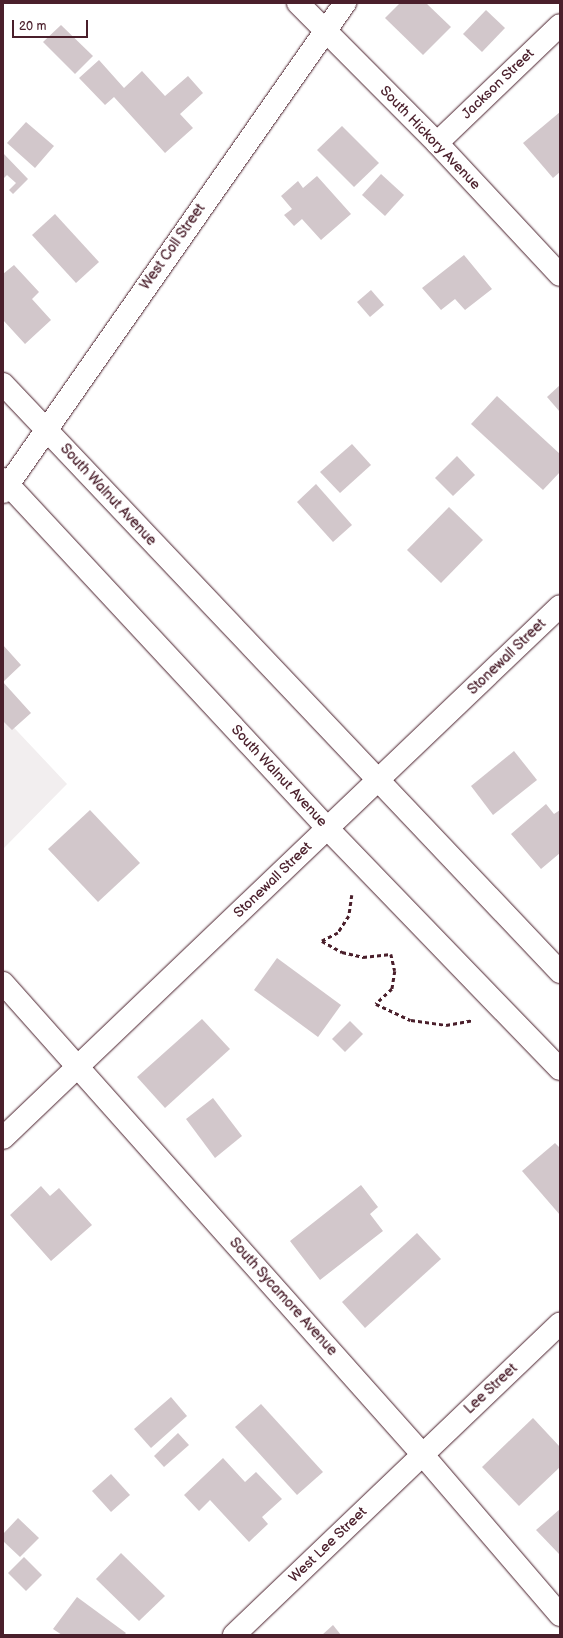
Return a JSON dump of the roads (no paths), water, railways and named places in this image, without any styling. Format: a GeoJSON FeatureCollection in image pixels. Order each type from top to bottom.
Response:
{"type":"FeatureCollection","features":[{"type":"Feature","properties":{"kind":"street","name":"South Hickory Avenue"},"geometry":{"type":"LineString","coordinates":[[298,3],[437,143],[560,275]]}},
{"type":"Feature","properties":{"kind":"street","name":"West Coll Street"},"geometry":{"type":"LineString","coordinates":[[5,485],[345,3]]}},
{"type":"Feature","properties":{"kind":"street","name":"Jackson Street"},"geometry":{"type":"LineString","coordinates":[[437,143],[560,25]]}},
{"type":"Feature","properties":{"kind":"street","name":"South Walnut Avenue"},"geometry":{"type":"LineString","coordinates":[[3,384],[560,972]]}},
{"type":"Feature","properties":{"kind":"street","name":"South Walnut Avenue"},"geometry":{"type":"LineString","coordinates":[[5,485],[327,828],[560,1069]]}},
{"type":"Feature","properties":{"kind":"street","name":"Stonewall Street"},"geometry":{"type":"LineString","coordinates":[[3,1138],[327,828],[379,782],[560,606]]}},
{"type":"Feature","properties":{"kind":"street","name":"South Sycamore Avenue"},"geometry":{"type":"LineString","coordinates":[[3,983],[422,1454],[560,1615]]}},
{"type":"Feature","properties":{"kind":"street","name":"Lee Street"},"geometry":{"type":"LineString","coordinates":[[422,1454],[560,1324]]}},
{"type":"Feature","properties":{"kind":"street","name":"West Lee Street"},"geometry":{"type":"LineString","coordinates":[[234,1635],[422,1454]]}}]}
